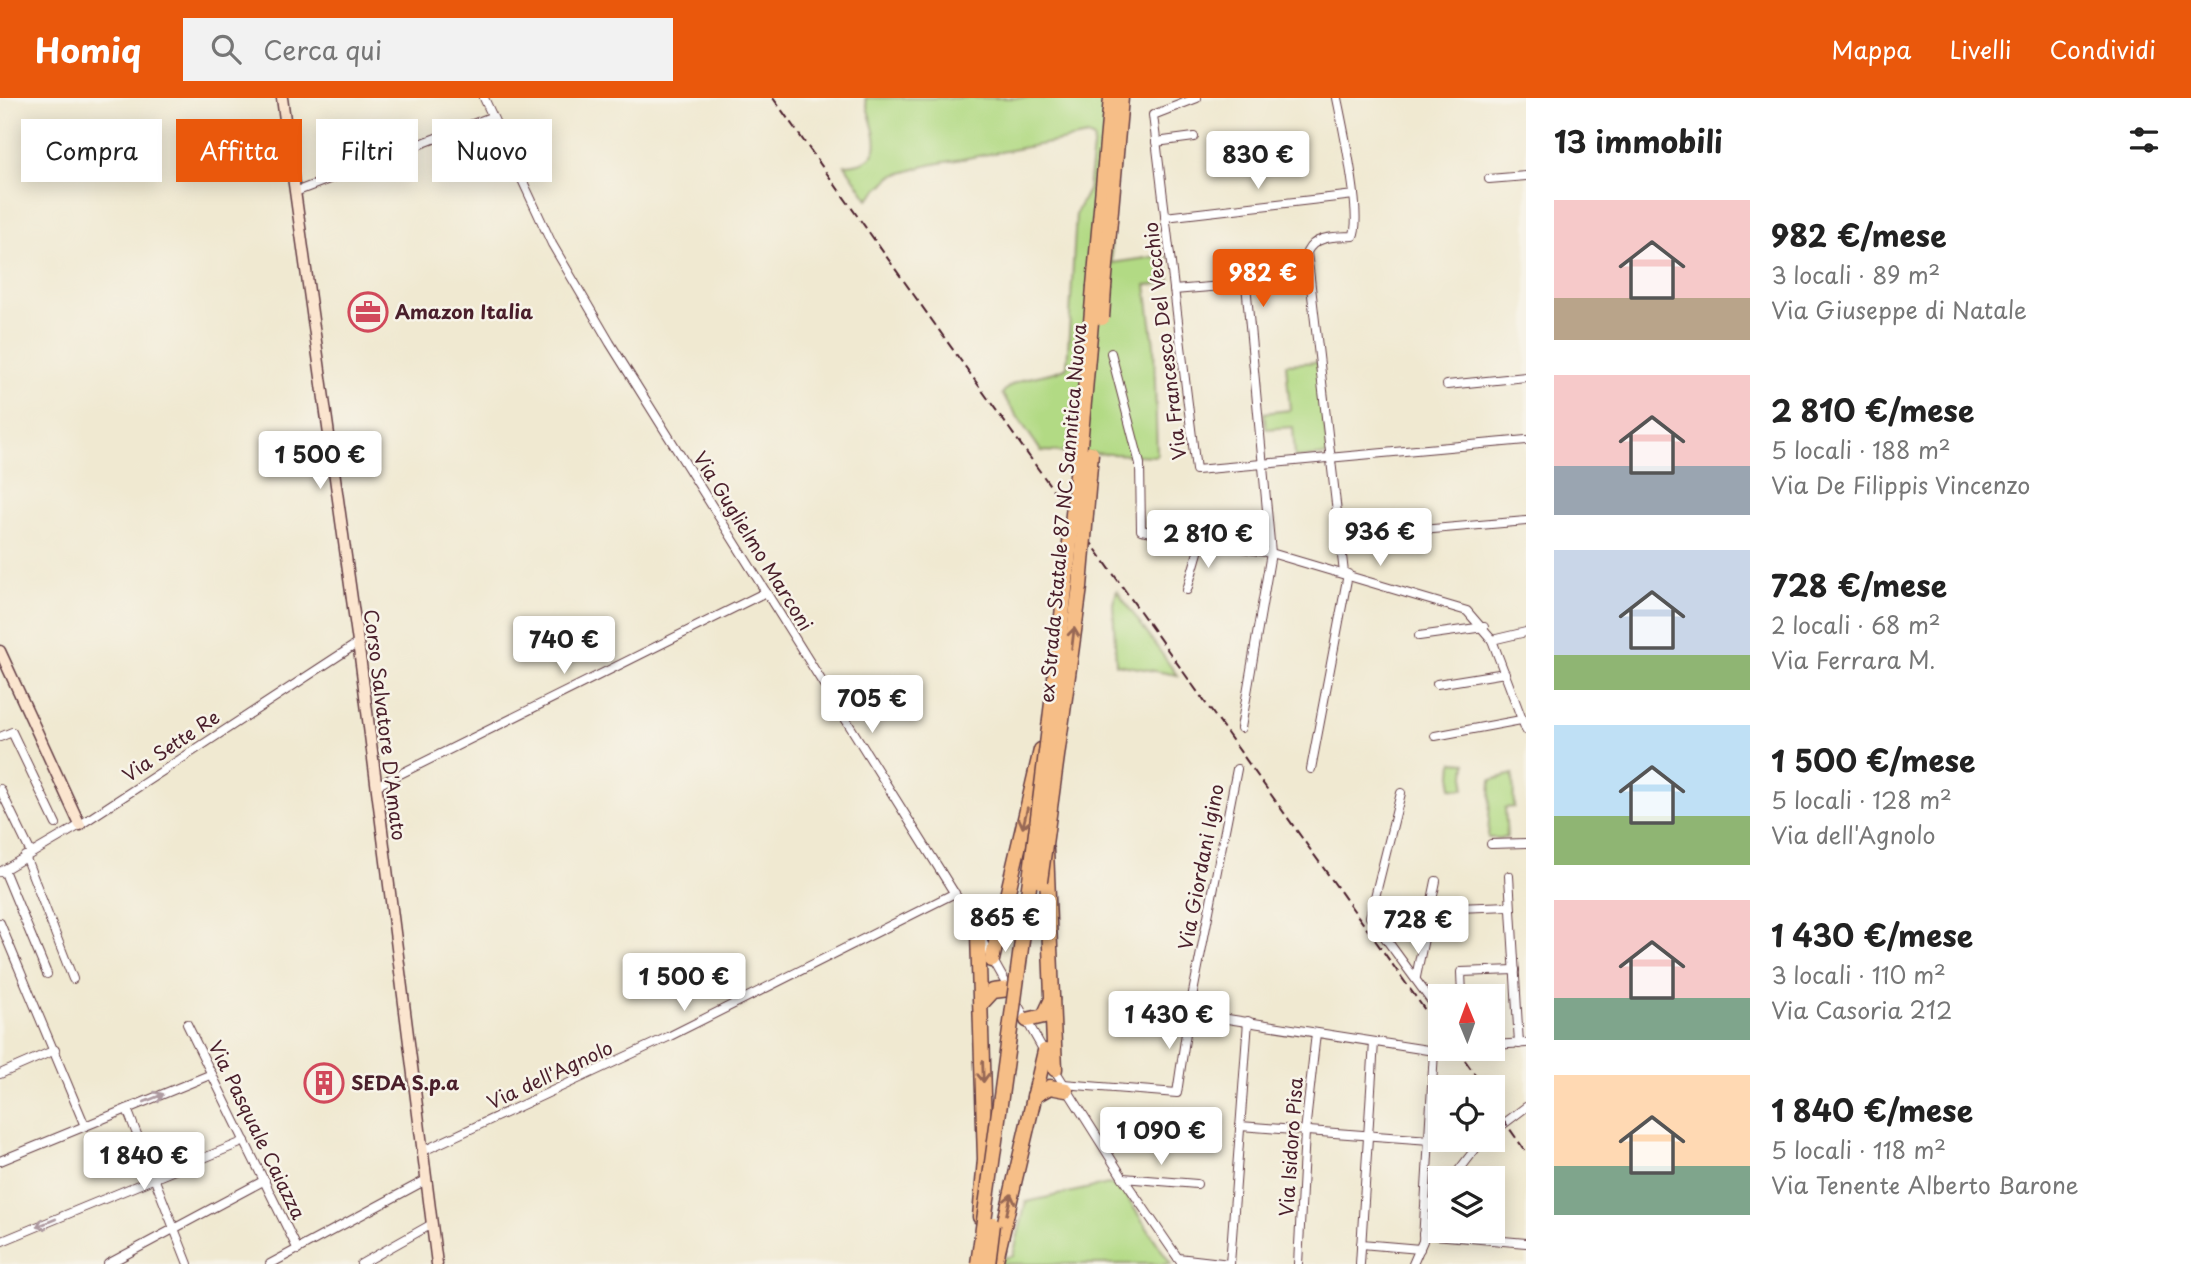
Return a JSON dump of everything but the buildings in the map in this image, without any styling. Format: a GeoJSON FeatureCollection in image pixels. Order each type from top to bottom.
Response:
{"type":"FeatureCollection","features":[{"type":"Feature","properties":{"kind":"highway","name":"ex Strada Statale 87 NC Sannitica Nuova"},"geometry":{"type":"LineString","coordinates":[[988,1264],[1080,587],[1111,98]]}},
{"type":"Feature","properties":{"kind":"highway","name":"ex Strada Statale 87 NC Sannitica Nuova"},"geometry":{"type":"LineString","coordinates":[[978,1264],[1054,705],[1121,98]]}},
{"type":"Feature","properties":{"kind":"highway"},"geometry":{"type":"LineString","coordinates":[[992,960],[1054,705]]}},
{"type":"Feature","properties":{"kind":"highway"},"geometry":{"type":"LineString","coordinates":[[1046,844],[1050,874],[1055,1069]]}},
{"type":"Feature","properties":{"kind":"highway"},"geometry":{"type":"LineString","coordinates":[[970,917],[981,921],[994,920],[1005,905]]}},
{"type":"Feature","properties":{"kind":"highway"},"geometry":{"type":"LineString","coordinates":[[978,933],[985,1159],[980,1199],[980,1247]]}},
{"type":"Feature","properties":{"kind":"highway"},"geometry":{"type":"LineString","coordinates":[[981,1004],[993,991],[1009,989]]}},
{"type":"Feature","properties":{"kind":"highway"},"geometry":{"type":"LineString","coordinates":[[1029,1024],[1044,1016],[1053,996]]}},
{"type":"Feature","properties":{"kind":"highway"},"geometry":{"type":"LineString","coordinates":[[995,1264],[1045,1051]]}},
{"type":"Feature","properties":{"kind":"highway"},"geometry":{"type":"LineString","coordinates":[[1034,1096],[1050,1087],[1064,1087]]}},
{"type":"Feature","properties":{"kind":"street","name":"Corso Salvatore D'Amato"},"geometry":{"type":"LineString","coordinates":[[282,98],[358,643],[437,1264]]}},
{"type":"Feature","properties":{"kind":"street","name":"Via Guglielmo Marconi"},"geometry":{"type":"LineString","coordinates":[[484,98],[552,244],[970,917],[1064,1087],[1180,1261]]}},
{"type":"Feature","properties":{"kind":"street","name":"Via Francesco Del Vecchio"},"geometry":{"type":"LineString","coordinates":[[1197,98],[1153,115],[1196,470],[1526,440]]}},
{"type":"Feature","properties":{"kind":"street"},"geometry":{"type":"LineString","coordinates":[[1311,769],[1346,573],[1307,252],[1311,244],[1324,238],[1353,236],[1356,230],[1354,195],[1337,98]]}},
{"type":"Feature","properties":{"kind":"street"},"geometry":{"type":"LineString","coordinates":[[295,192],[491,117]]}},
{"type":"Feature","properties":{"kind":"street"},"geometry":{"type":"LineString","coordinates":[[1156,142],[1194,137]]}},
{"type":"Feature","properties":{"kind":"street"},"geometry":{"type":"LineString","coordinates":[[1489,179],[1526,176]]}},
{"type":"Feature","properties":{"kind":"street"},"geometry":{"type":"LineString","coordinates":[[1165,217],[1354,195]]}},
{"type":"Feature","properties":{"kind":"street"},"geometry":{"type":"LineString","coordinates":[[1174,290],[1246,284],[1271,553],[1241,727]]}},
{"type":"Feature","properties":{"kind":"street"},"geometry":{"type":"LineString","coordinates":[[1111,353],[1140,464],[1141,530],[1271,553],[1346,573],[1467,611],[1484,627],[1492,640],[1526,730]]}},
{"type":"Feature","properties":{"kind":"street"},"geometry":{"type":"LineString","coordinates":[[1447,385],[1526,377]]}},
{"type":"Feature","properties":{"kind":"street"},"geometry":{"type":"LineString","coordinates":[[1340,537],[1526,521]]}},
{"type":"Feature","properties":{"kind":"street"},"geometry":{"type":"LineString","coordinates":[[1187,590],[1201,542]]}},
{"type":"Feature","properties":{"kind":"street"},"geometry":{"type":"LineString","coordinates":[[376,786],[766,592]]}},
{"type":"Feature","properties":{"kind":"street"},"geometry":{"type":"LineString","coordinates":[[1419,636],[1484,627]]}},
{"type":"Feature","properties":{"kind":"street"},"geometry":{"type":"LineString","coordinates":[[1492,640],[1526,632]]}},
{"type":"Feature","properties":{"kind":"street","name":"Via Sette Re"},"geometry":{"type":"LineString","coordinates":[[2,871],[80,825],[358,643]]}},
{"type":"Feature","properties":{"kind":"street"},"geometry":{"type":"LineString","coordinates":[[0,651],[80,825]]}},
{"type":"Feature","properties":{"kind":"street"},"geometry":{"type":"LineString","coordinates":[[1437,684],[1505,673]]}},
{"type":"Feature","properties":{"kind":"street"},"geometry":{"type":"LineString","coordinates":[[1435,736],[1521,720]]}},
{"type":"Feature","properties":{"kind":"street"},"geometry":{"type":"LineString","coordinates":[[0,737],[12,732],[56,824]]}},
{"type":"Feature","properties":{"kind":"street","name":"Via Giordani Igino"},"geometry":{"type":"LineString","coordinates":[[1064,1087],[1177,1093],[1189,1013],[1237,769]]}},
{"type":"Feature","properties":{"kind":"street"},"geometry":{"type":"LineString","coordinates":[[0,789],[28,854],[73,979]]}},
{"type":"Feature","properties":{"kind":"street"},"geometry":{"type":"LineString","coordinates":[[1401,793],[1370,917],[1428,995]]}},
{"type":"Feature","properties":{"kind":"street"},"geometry":{"type":"LineString","coordinates":[[1490,844],[1526,843]]}},
{"type":"Feature","properties":{"kind":"street"},"geometry":{"type":"LineString","coordinates":[[2,871],[47,974]]}},
{"type":"Feature","properties":{"kind":"street"},"geometry":{"type":"LineString","coordinates":[[1509,876],[1522,1044]]}},
{"type":"Feature","properties":{"kind":"street"},"geometry":{"type":"LineString","coordinates":[[1416,977],[1436,881]]}},
{"type":"Feature","properties":{"kind":"street","name":"Via dell'Agnolo"},"geometry":{"type":"LineString","coordinates":[[422,1153],[668,1037],[955,893]]}},
{"type":"Feature","properties":{"kind":"street"},"geometry":{"type":"LineString","coordinates":[[1430,909],[1510,906]]}},
{"type":"Feature","properties":{"kind":"street"},"geometry":{"type":"LineString","coordinates":[[0,923],[85,1126]]}},
{"type":"Feature","properties":{"kind":"street"},"geometry":{"type":"LineString","coordinates":[[1462,984],[1461,972],[1515,970]]}},
{"type":"Feature","properties":{"kind":"street"},"geometry":{"type":"LineString","coordinates":[[1189,1013],[1434,1051],[1433,1075]]}},
{"type":"Feature","properties":{"kind":"street"},"geometry":{"type":"LineString","coordinates":[[1180,1261],[1230,1264],[1248,1021]]}},
{"type":"Feature","properties":{"kind":"street","name":"Via Pasquale Caiazza"},"geometry":{"type":"LineString","coordinates":[[187,1024],[298,1250]]}},
{"type":"Feature","properties":{"kind":"street","name":"Via Isidoro Pisa"},"geometry":{"type":"LineString","coordinates":[[1298,1264],[1306,1132],[1316,1033]]}},
{"type":"Feature","properties":{"kind":"street"},"geometry":{"type":"LineString","coordinates":[[1360,1264],[1374,1042]]}},
{"type":"Feature","properties":{"kind":"street"},"geometry":{"type":"LineString","coordinates":[[0,1074],[55,1050]]}},
{"type":"Feature","properties":{"kind":"street"},"geometry":{"type":"LineString","coordinates":[[0,1161],[212,1074]]}},
{"type":"Feature","properties":{"kind":"street"},"geometry":{"type":"LineString","coordinates":[[1505,1123],[1526,1107]]}},
{"type":"Feature","properties":{"kind":"street"},"geometry":{"type":"LineString","coordinates":[[127,1110],[188,1264]]}},
{"type":"Feature","properties":{"kind":"street"},"geometry":{"type":"LineString","coordinates":[[1240,1126],[1428,1140]]}},
{"type":"Feature","properties":{"kind":"street"},"geometry":{"type":"LineString","coordinates":[[0,1242],[245,1141]]}},
{"type":"Feature","properties":{"kind":"street"},"geometry":{"type":"LineString","coordinates":[[1413,1264],[1423,1234],[1429,1152]]}},
{"type":"Feature","properties":{"kind":"street"},"geometry":{"type":"LineString","coordinates":[[1462,1166],[1473,1152]]}},
{"type":"Feature","properties":{"kind":"street"},"geometry":{"type":"LineString","coordinates":[[1123,1178],[1197,1184]]}},
{"type":"Feature","properties":{"kind":"street"},"geometry":{"type":"LineString","coordinates":[[108,1264],[265,1180]]}},
{"type":"Feature","properties":{"kind":"street"},"geometry":{"type":"LineString","coordinates":[[270,1264],[426,1180]]}},
{"type":"Feature","properties":{"kind":"street"},"geometry":{"type":"LineString","coordinates":[[361,1264],[432,1224]]}},
{"type":"Feature","properties":{"kind":"street"},"geometry":{"type":"LineString","coordinates":[[1423,1234],[1526,1243]]}},
{"type":"Feature","properties":{"kind":"street"},"geometry":{"type":"LineString","coordinates":[[1361,1244],[1420,1249]]}},
{"type":"Feature","properties":{"kind":"green space"},"geometry":{"type":"Polygon","coordinates":[[[865,98],[1102,98],[1112,263],[1166,255],[1170,283],[1146,285],[1154,345],[1157,456],[1041,451],[1002,394],[1015,383],[1067,367],[1076,213],[1088,190],[1094,139],[1088,136],[929,165],[892,176],[868,199],[845,165],[860,163],[874,151],[876,143],[865,98]]]}},
{"type":"Feature","properties":{"kind":"green space"},"geometry":{"type":"Polygon","coordinates":[[[1318,362],[1328,455],[1295,458],[1293,427],[1266,429],[1264,413],[1290,410],[1286,364],[1318,362]]]}},
{"type":"Feature","properties":{"kind":"green space"},"geometry":{"type":"Polygon","coordinates":[[[1117,591],[1177,675],[1116,664],[1113,603],[1117,591]]]}},
{"type":"Feature","properties":{"kind":"green space"},"geometry":{"type":"Polygon","coordinates":[[[1453,762],[1466,763],[1464,789],[1451,788],[1453,762]]]}},
{"type":"Feature","properties":{"kind":"green space"},"geometry":{"type":"Polygon","coordinates":[[[1513,774],[1514,807],[1505,808],[1507,838],[1488,838],[1491,780],[1513,774]]]}},
{"type":"Feature","properties":{"kind":"green space"},"geometry":{"type":"Polygon","coordinates":[[[1108,1184],[1120,1187],[1171,1264],[1001,1264],[1002,1258],[1013,1256],[1026,1202],[1108,1184]]]}},
{"type":"Feature","properties":{"kind":"railway"},"geometry":{"type":"LineString","coordinates":[[773,98],[1428,1014]]}},
{"type":"Feature","properties":{"kind":"railway"},"geometry":{"type":"LineString","coordinates":[[1465,1061],[1475,1075]]}},
{"type":"Feature","properties":{"kind":"railway"},"geometry":{"type":"LineString","coordinates":[[1505,1122],[1526,1152]]}},
{"type":"Feature","properties":{"kind":"place","name":"Amazon Italia"},"geometry":{"type":"Point","coordinates":[368,312]}},
{"type":"Feature","properties":{"kind":"place","name":"SEDA S.p.a"},"geometry":{"type":"Point","coordinates":[324,1083]}}]}
